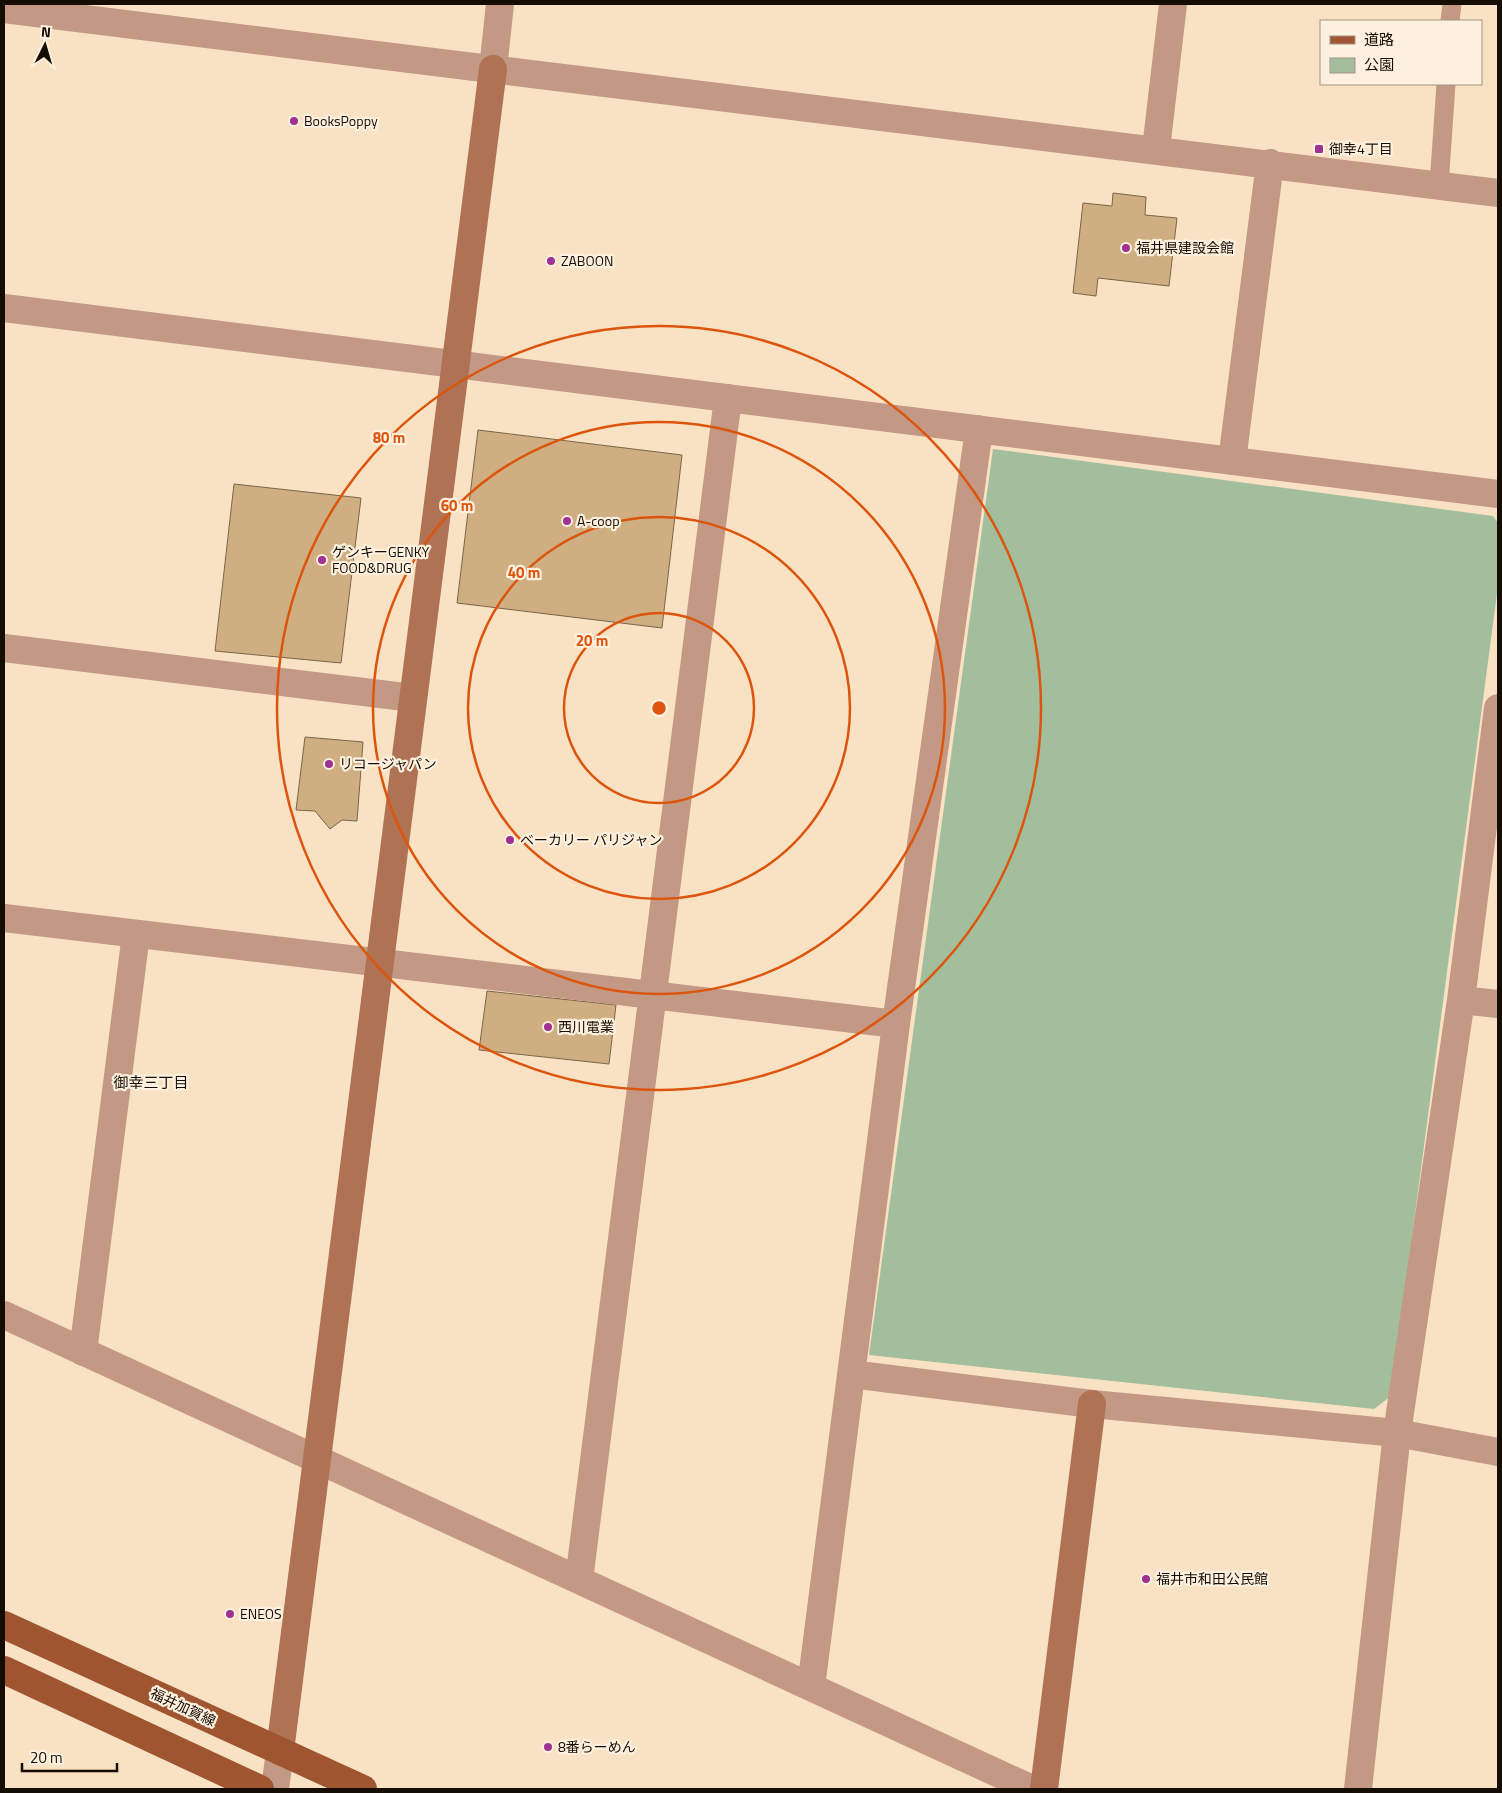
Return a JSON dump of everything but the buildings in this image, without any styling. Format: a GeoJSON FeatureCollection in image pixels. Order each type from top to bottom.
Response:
{"type":"FeatureCollection","features":[{"type":"Feature","properties":{"kind":"main road","name":"福井加賀線"},"geometry":{"type":"LineString","coordinates":[[4,1625],[363,1789]]}},
{"type":"Feature","properties":{"kind":"main road"},"geometry":{"type":"LineString","coordinates":[[4,1670],[260,1789]]}},
{"type":"Feature","properties":{"kind":"street"},"geometry":{"type":"LineString","coordinates":[[274,1789],[456,364],[500,4]]}},
{"type":"Feature","properties":{"kind":"street"},"geometry":{"type":"LineString","coordinates":[[1156,149],[1173,4]]}},
{"type":"Feature","properties":{"kind":"street"},"geometry":{"type":"LineString","coordinates":[[4,10],[1156,149],[1498,193]]}},
{"type":"Feature","properties":{"kind":"street"},"geometry":{"type":"LineString","coordinates":[[1232,461],[1270,163]]}},
{"type":"Feature","properties":{"kind":"street"},"geometry":{"type":"LineString","coordinates":[[4,308],[1498,494]]}},
{"type":"Feature","properties":{"kind":"street"},"geometry":{"type":"LineString","coordinates":[[579,1580],[728,398]]}},
{"type":"Feature","properties":{"kind":"street"},"geometry":{"type":"LineString","coordinates":[[811,1688],[896,1024],[979,429]]}},
{"type":"Feature","properties":{"kind":"street"},"geometry":{"type":"LineString","coordinates":[[4,648],[413,698]]}},
{"type":"Feature","properties":{"kind":"street"},"geometry":{"type":"LineString","coordinates":[[1358,1789],[1397,1433],[1461,1000],[1498,708]]}},
{"type":"Feature","properties":{"kind":"street"},"geometry":{"type":"LineString","coordinates":[[4,918],[896,1024]]}},
{"type":"Feature","properties":{"kind":"street"},"geometry":{"type":"LineString","coordinates":[[83,1352],[136,934]]}},
{"type":"Feature","properties":{"kind":"street"},"geometry":{"type":"LineString","coordinates":[[1461,1000],[1498,1004]]}},
{"type":"Feature","properties":{"kind":"street"},"geometry":{"type":"LineString","coordinates":[[4,1315],[1032,1789]]}},
{"type":"Feature","properties":{"kind":"street"},"geometry":{"type":"LineString","coordinates":[[851,1374],[1092,1404],[1397,1433],[1498,1452]]}},
{"type":"Feature","properties":{"kind":"street"},"geometry":{"type":"LineString","coordinates":[[1044,1789],[1092,1404]]}},
{"type":"Feature","properties":{"kind":"lane"},"geometry":{"type":"LineString","coordinates":[[1450,20],[1452,4]]}},
{"type":"Feature","properties":{"kind":"lane"},"geometry":{"type":"LineString","coordinates":[[1439,185],[1446,85]]}},
{"type":"Feature","properties":{"kind":"green space"},"geometry":{"type":"Polygon","coordinates":[[[993,449],[1493,516],[1498,523],[1498,586],[1391,1396],[1374,1409],[869,1355],[993,449]]]}},
{"type":"Feature","properties":{"kind":"place","name":"BooksPoppy"},"geometry":{"type":"Point","coordinates":[294,121]}},
{"type":"Feature","properties":{"kind":"place","name":"御幸4丁目"},"geometry":{"type":"Point","coordinates":[1319,149]}},
{"type":"Feature","properties":{"kind":"place","name":"福井県建設会館"},"geometry":{"type":"Point","coordinates":[1126,248]}},
{"type":"Feature","properties":{"kind":"place","name":"ZABOON"},"geometry":{"type":"Point","coordinates":[551,261]}},
{"type":"Feature","properties":{"kind":"place","name":"A-coop"},"geometry":{"type":"Point","coordinates":[567,521]}},
{"type":"Feature","properties":{"kind":"place","name":"ゲンキーGENKY FOOD&DRUG"},"geometry":{"type":"Point","coordinates":[322,560]}},
{"type":"Feature","properties":{"kind":"place","name":"リコージャパン"},"geometry":{"type":"Point","coordinates":[329,764]}},
{"type":"Feature","properties":{"kind":"place","name":"ベーカリー パリジャン"},"geometry":{"type":"Point","coordinates":[510,840]}},
{"type":"Feature","properties":{"kind":"place","name":"西川電業"},"geometry":{"type":"Point","coordinates":[548,1027]}},
{"type":"Feature","properties":{"kind":"place","name":"福井市和田公民館"},"geometry":{"type":"Point","coordinates":[1146,1579]}},
{"type":"Feature","properties":{"kind":"place","name":"ENEOS"},"geometry":{"type":"Point","coordinates":[230,1614]}},
{"type":"Feature","properties":{"kind":"place","name":"8番らーめん"},"geometry":{"type":"Point","coordinates":[548,1747]}},
{"type":"Feature","properties":{"kind":"district","name":"御幸三丁目"},"geometry":{"type":"Point","coordinates":[151,1083]}}]}
